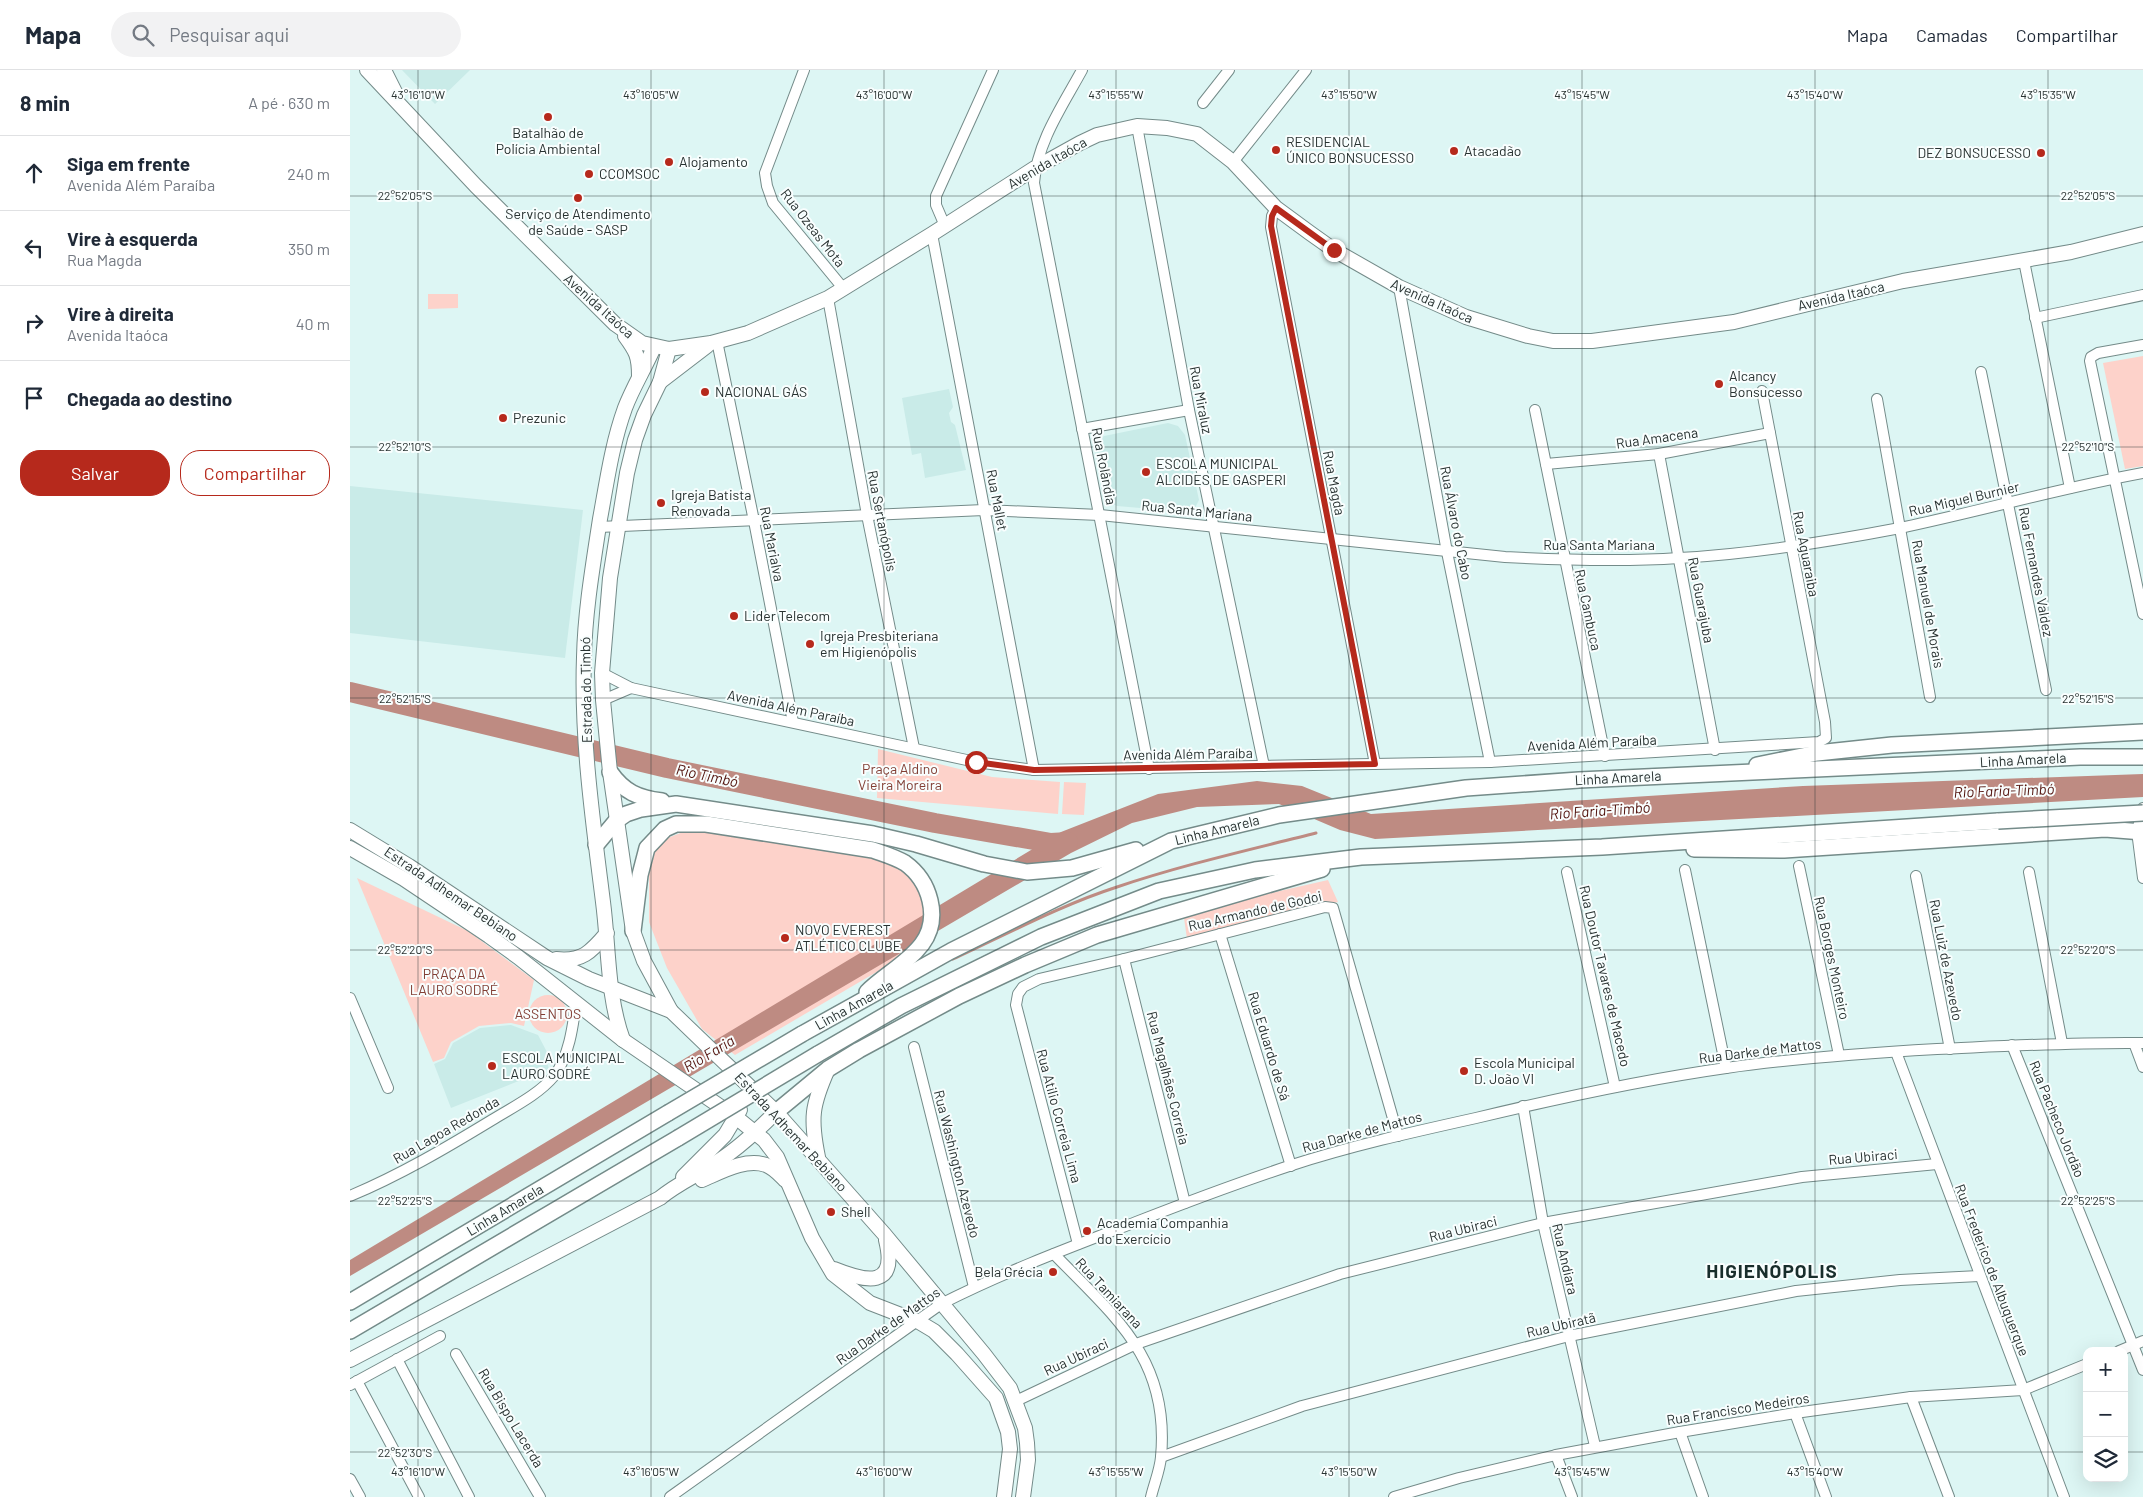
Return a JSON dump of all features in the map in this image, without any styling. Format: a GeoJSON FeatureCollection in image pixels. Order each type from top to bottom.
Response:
{"type":"FeatureCollection","features":[{"type":"Feature","properties":{"kind":"highway"},"geometry":{"type":"LineString","coordinates":[[1719,774],[1817,753],[1860,748],[2143,732]]}},
{"type":"Feature","properties":{"kind":"highway","name":"Linha Amarela"},"geometry":{"type":"LineString","coordinates":[[350,1302],[802,1034],[951,951],[1171,841],[1279,815],[1466,788],[2080,757],[2143,757]]}},
{"type":"Feature","properties":{"kind":"highway"},"geometry":{"type":"LineString","coordinates":[[609,767],[619,785],[647,799],[873,834],[916,844],[984,864],[1027,872],[1072,868],[1171,841]]}},
{"type":"Feature","properties":{"kind":"highway"},"geometry":{"type":"LineString","coordinates":[[596,845],[616,821],[626,814],[641,809],[676,804]]}},
{"type":"Feature","properties":{"kind":"highway","name":"Linha Amarela"},"geometry":{"type":"LineString","coordinates":[[350,1331],[901,1006],[1007,953],[1094,915],[1159,891],[1255,870],[1361,856],[1602,847],[1736,837],[2143,814]]}},
{"type":"Feature","properties":{"kind":"highway"},"geometry":{"type":"LineString","coordinates":[[633,930],[640,875],[647,848],[664,829],[676,824],[706,824],[873,850],[892,856],[905,863],[916,873],[928,891],[931,906],[930,928],[921,944],[901,964],[878,981],[856,1004]]}},
{"type":"Feature","properties":{"kind":"highway"},"geometry":{"type":"LineString","coordinates":[[1602,847],[1784,850],[2105,829],[2140,832]]}},
{"type":"Feature","properties":{"kind":"highway"},"geometry":{"type":"LineString","coordinates":[[776,1112],[828,1069],[959,996],[1097,935],[1361,856]]}},
{"type":"Feature","properties":{"kind":"main road","name":"Avenida Itaóca"},"geometry":{"type":"LineString","coordinates":[[367,70],[476,186],[615,324],[642,343],[668,349],[714,342],[764,326],[828,298],[1035,168],[1097,135],[1137,126],[1167,128],[1196,134],[1232,162],[1276,208],[1334,250],[1399,287],[1466,317],[1528,336],[1553,341],[1592,341],[1734,322],[1903,281],[2024,260],[2143,234]]}},
{"type":"Feature","properties":{"kind":"main road","name":"Avenida Itaóca"},"geometry":{"type":"LineString","coordinates":[[384,70],[404,108]]}},
{"type":"Feature","properties":{"kind":"main road"},"geometry":{"type":"LineString","coordinates":[[615,324],[636,351],[639,359],[639,376]]}},
{"type":"Feature","properties":{"kind":"main road"},"geometry":{"type":"LineString","coordinates":[[660,382],[714,342]]}},
{"type":"Feature","properties":{"kind":"main road","name":"Estrada do Timbó"},"geometry":{"type":"LineString","coordinates":[[623,1040],[614,1017],[607,933],[586,741],[584,686],[587,614],[611,454],[624,410],[654,347]]}},
{"type":"Feature","properties":{"kind":"main road","name":"Estrada do Timbó"},"geometry":{"type":"LineString","coordinates":[[668,349],[660,382],[644,415],[635,440],[618,527],[610,586],[602,679],[609,767],[633,930],[644,961],[670,1011]]}},
{"type":"Feature","properties":{"kind":"main road"},"geometry":{"type":"LineString","coordinates":[[584,686],[602,679]]}},
{"type":"Feature","properties":{"kind":"main road","name":"Estrada Adhemar Bebiano"},"geometry":{"type":"LineString","coordinates":[[350,830],[410,866],[547,958],[670,1011],[776,1112],[818,1157],[885,1235],[1000,1374],[1016,1401],[1026,1428],[1028,1443],[1026,1476],[1022,1497]]}},
{"type":"Feature","properties":{"kind":"main road","name":"Estrada Adhemar Bebiano"},"geometry":{"type":"LineString","coordinates":[[350,848],[404,879],[489,936],[662,1069],[756,1132],[773,1150],[812,1238],[833,1274],[870,1304],[918,1322],[934,1331],[949,1345],[996,1398],[1008,1432],[1010,1449],[1004,1497]]}},
{"type":"Feature","properties":{"kind":"main road"},"geometry":{"type":"LineString","coordinates":[[547,958],[568,961],[577,959],[593,949],[607,933]]}},
{"type":"Feature","properties":{"kind":"main road"},"geometry":{"type":"LineString","coordinates":[[818,1157],[814,1137],[813,1107],[828,1069]]}},
{"type":"Feature","properties":{"kind":"main road"},"geometry":{"type":"LineString","coordinates":[[660,1198],[725,1135],[737,1118],[749,1086]]}},
{"type":"Feature","properties":{"kind":"main road"},"geometry":{"type":"LineString","coordinates":[[674,1186],[722,1159],[756,1132],[776,1112]]}},
{"type":"Feature","properties":{"kind":"main road"},"geometry":{"type":"LineString","coordinates":[[350,1360],[660,1198],[741,1164],[766,1165],[789,1184]]}},
{"type":"Feature","properties":{"kind":"main road"},"geometry":{"type":"LineString","coordinates":[[828,1266],[852,1276],[874,1279],[880,1276],[886,1271],[890,1263],[885,1235]]}},
{"type":"Feature","properties":{"kind":"street","name":"Rua Ozeas Mota"},"geometry":{"type":"LineString","coordinates":[[804,70],[765,173],[765,180],[774,203],[843,288]]}},
{"type":"Feature","properties":{"kind":"street"},"geometry":{"type":"LineString","coordinates":[[945,226],[936,205],[936,196],[993,70]]}},
{"type":"Feature","properties":{"kind":"street","name":"Rua Rolândia"},"geometry":{"type":"LineString","coordinates":[[1082,70],[1046,137],[1035,168],[1034,190],[1149,769]]}},
{"type":"Feature","properties":{"kind":"street"},"geometry":{"type":"LineString","coordinates":[[1203,103],[1229,70]]}},
{"type":"Feature","properties":{"kind":"street"},"geometry":{"type":"LineString","coordinates":[[1232,162],[1306,70]]}},
{"type":"Feature","properties":{"kind":"street","name":"Rua Miraluz"},"geometry":{"type":"LineString","coordinates":[[1137,126],[1189,410],[1264,766]]}},
{"type":"Feature","properties":{"kind":"street","name":"Rua Magda"},"geometry":{"type":"LineString","coordinates":[[1276,208],[1272,216],[1271,226],[1375,764]]}},
{"type":"Feature","properties":{"kind":"street","name":"Rua Mallet"},"geometry":{"type":"LineString","coordinates":[[932,234],[1034,770]]}},
{"type":"Feature","properties":{"kind":"street"},"geometry":{"type":"LineString","coordinates":[[2024,260],[2070,488]]}},
{"type":"Feature","properties":{"kind":"street","name":"Rua Álvaro do Cabo"},"geometry":{"type":"LineString","coordinates":[[1399,287],[1447,552],[1490,762]]}},
{"type":"Feature","properties":{"kind":"street"},"geometry":{"type":"LineString","coordinates":[[2035,318],[2143,295]]}},
{"type":"Feature","properties":{"kind":"street","name":"Rua Sertanópolis"},"geometry":{"type":"LineString","coordinates":[[828,298],[866,515],[914,748]]}},
{"type":"Feature","properties":{"kind":"street","name":"Rua Marialva"},"geometry":{"type":"LineString","coordinates":[[714,342],[754,520],[793,722]]}},
{"type":"Feature","properties":{"kind":"street"},"geometry":{"type":"LineString","coordinates":[[2143,345],[2098,353],[2091,357],[2090,361],[2143,614]]}},
{"type":"Feature","properties":{"kind":"street","name":"Rua Fernandes Valdez"},"geometry":{"type":"LineString","coordinates":[[1981,372],[2046,690]]}},
{"type":"Feature","properties":{"kind":"street","name":"Rua Aguaraiba"},"geometry":{"type":"LineString","coordinates":[[1762,391],[1825,722]]}},
{"type":"Feature","properties":{"kind":"street","name":"Rua Manuel de Morais"},"geometry":{"type":"LineString","coordinates":[[1877,399],[1930,697]]}},
{"type":"Feature","properties":{"kind":"street"},"geometry":{"type":"LineString","coordinates":[[1082,429],[1189,410]]}},
{"type":"Feature","properties":{"kind":"street","name":"Rua Cambuca"},"geometry":{"type":"LineString","coordinates":[[1535,410],[1605,756]]}},
{"type":"Feature","properties":{"kind":"street","name":"Rua Amacena"},"geometry":{"type":"LineString","coordinates":[[1546,464],[1659,454],[1770,433]]}},
{"type":"Feature","properties":{"kind":"street","name":"Rua Guarajuba"},"geometry":{"type":"LineString","coordinates":[[1659,454],[1715,750]]}},
{"type":"Feature","properties":{"kind":"street","name":"Rua Miguel Burnier"},"geometry":{"type":"LineString","coordinates":[[1790,546],[1900,528],[2143,473]]}},
{"type":"Feature","properties":{"kind":"street","name":"Rua Santa Mariana"},"geometry":{"type":"LineString","coordinates":[[599,526],[618,527],[984,510],[1100,515],[1447,552],[1564,560],[1679,558],[1790,546]]}},
{"type":"Feature","properties":{"kind":"street","name":"Avenida Além Paraíba"},"geometry":{"type":"LineString","coordinates":[[602,679],[631,688],[976,762],[1034,770],[1490,762],[1715,750],[1819,742],[1826,738],[1825,722]]}},
{"type":"Feature","properties":{"kind":"street"},"geometry":{"type":"LineString","coordinates":[[603,700],[631,688]]}},
{"type":"Feature","properties":{"kind":"street"},"geometry":{"type":"LineString","coordinates":[[2143,807],[2140,832],[2140,860],[2143,878]]}},
{"type":"Feature","properties":{"kind":"street","name":"Rua Borges Monteiro"},"geometry":{"type":"LineString","coordinates":[[1799,866],[1839,1055]]}},
{"type":"Feature","properties":{"kind":"street"},"geometry":{"type":"LineString","coordinates":[[1685,870],[1726,1068]]}},
{"type":"Feature","properties":{"kind":"street","name":"Rua Doutor Tavares de Macedo"},"geometry":{"type":"LineString","coordinates":[[1567,872],[1616,1086]]}},
{"type":"Feature","properties":{"kind":"street"},"geometry":{"type":"LineString","coordinates":[[2029,872],[2062,1042]]}},
{"type":"Feature","properties":{"kind":"street","name":"Rua Luiz de Azevedo"},"geometry":{"type":"LineString","coordinates":[[1916,876],[1950,1049]]}},
{"type":"Feature","properties":{"kind":"street","name":"Rua Armando de Godoi"},"geometry":{"type":"LineString","coordinates":[[1018,994],[1029,982],[1039,979],[1325,907],[1333,908],[1398,1136]]}},
{"type":"Feature","properties":{"kind":"street","name":"Rua Eduardo de Sá"},"geometry":{"type":"LineString","coordinates":[[1220,934],[1291,1166]]}},
{"type":"Feature","properties":{"kind":"street","name":"Rua Magalhães Correia"},"geometry":{"type":"LineString","coordinates":[[1124,959],[1186,1203]]}},
{"type":"Feature","properties":{"kind":"street","name":"Rua Atilio Correia Lima"},"geometry":{"type":"LineString","coordinates":[[1018,994],[1016,1005],[1078,1244]]}},
{"type":"Feature","properties":{"kind":"street"},"geometry":{"type":"LineString","coordinates":[[350,998],[388,1088]]}},
{"type":"Feature","properties":{"kind":"street","name":"Rua Lagoa Redonda"},"geometry":{"type":"LineString","coordinates":[[350,1196],[407,1169],[531,1096],[554,1075],[561,1064],[573,1024],[581,1007]]}},
{"type":"Feature","properties":{"kind":"street","name":"Rua Darke de Mattos"},"geometry":{"type":"LineString","coordinates":[[670,1497],[941,1304],[974,1287],[1078,1244],[1291,1166],[1398,1136],[1523,1106],[1616,1086],[1726,1068],[1839,1055],[2062,1042],[2138,1043]]}},
{"type":"Feature","properties":{"kind":"street"},"geometry":{"type":"LineString","coordinates":[[2138,1043],[2143,1067]]}},
{"type":"Feature","properties":{"kind":"street","name":"Rua Pacheco Jordão"},"geometry":{"type":"LineString","coordinates":[[2012,1045],[2138,1343],[2143,1370]]}},
{"type":"Feature","properties":{"kind":"street","name":"Rua Washington Azevedo"},"geometry":{"type":"LineString","coordinates":[[914,1046],[974,1287]]}},
{"type":"Feature","properties":{"kind":"street","name":"Rua Frederico de Albuquerque"},"geometry":{"type":"LineString","coordinates":[[1896,1052],[2064,1497]]}},
{"type":"Feature","properties":{"kind":"street","name":"Rua Andiara"},"geometry":{"type":"LineString","coordinates":[[1523,1106],[1543,1223],[1595,1446]]}},
{"type":"Feature","properties":{"kind":"street","name":"Rua Ubiraci"},"geometry":{"type":"LineString","coordinates":[[1016,1401],[1136,1344],[1340,1274],[1543,1223],[1802,1177],[1937,1164]]}},
{"type":"Feature","properties":{"kind":"street","name":"Rua Tamiarana"},"geometry":{"type":"LineString","coordinates":[[1054,1254],[1117,1319],[1136,1344],[1150,1370],[1160,1409],[1162,1458],[1151,1497]]}},
{"type":"Feature","properties":{"kind":"street","name":"Rua Ubiratã"},"geometry":{"type":"LineString","coordinates":[[1162,1458],[1302,1406],[1569,1336],[1796,1291],[1900,1280],[1979,1276]]}},
{"type":"Feature","properties":{"kind":"street"},"geometry":{"type":"LineString","coordinates":[[419,1497],[353,1383],[440,1336]]}},
{"type":"Feature","properties":{"kind":"street","name":"Rua Bispo Lacerda"},"geometry":{"type":"LineString","coordinates":[[456,1354],[540,1497]]}},
{"type":"Feature","properties":{"kind":"street"},"geometry":{"type":"LineString","coordinates":[[397,1359],[469,1497]]}},
{"type":"Feature","properties":{"kind":"street","name":"Rua Francisco Medeiros"},"geometry":{"type":"LineString","coordinates":[[1394,1497],[1459,1478],[1595,1446],[1795,1413],[1911,1397],[2023,1390],[2083,1366]]}},
{"type":"Feature","properties":{"kind":"street"},"geometry":{"type":"LineString","coordinates":[[1911,1397],[1949,1497]]}},
{"type":"Feature","properties":{"kind":"street"},"geometry":{"type":"LineString","coordinates":[[1795,1413],[1826,1497]]}},
{"type":"Feature","properties":{"kind":"street"},"geometry":{"type":"LineString","coordinates":[[1680,1432],[1704,1497]]}},
{"type":"Feature","properties":{"kind":"street"},"geometry":{"type":"LineString","coordinates":[[1556,1454],[1572,1497]]}},
{"type":"Feature","properties":{"kind":"street"},"geometry":{"type":"LineString","coordinates":[[350,1479],[360,1497]]}},
{"type":"Feature","properties":{"kind":"shaded area"},"geometry":{"type":"Polygon","coordinates":[[[402,70],[470,70],[435,104],[402,70]]]}},
{"type":"Feature","properties":{"kind":"shaded area"},"geometry":{"type":"Polygon","coordinates":[[[949,389],[953,407],[949,413],[951,422],[955,425],[966,470],[925,478],[921,453],[912,455],[902,398],[949,389]]]}},
{"type":"Feature","properties":{"kind":"shaded area","name":"ESCOLA MUNICIPAL ALCIDES DE GASPERI"},"geometry":{"type":"Polygon","coordinates":[[[1168,423],[1178,426],[1185,435],[1199,500],[1195,508],[1187,512],[1117,506],[1108,501],[1102,492],[1095,451],[1098,441],[1104,436],[1168,423]]]}},
{"type":"Feature","properties":{"kind":"shaded area"},"geometry":{"type":"Polygon","coordinates":[[[350,486],[583,510],[565,658],[350,633],[350,486]]]}},
{"type":"Feature","properties":{"kind":"shaded area","name":"ESCOLA MUNICIPAL LAURO SODRÉ"},"geometry":{"type":"Polygon","coordinates":[[[511,1025],[538,1035],[548,1054],[545,1056],[549,1069],[451,1108],[434,1064],[445,1059],[453,1043],[480,1028],[511,1025]]]}},
{"type":"Feature","properties":{"kind":"green space"},"geometry":{"type":"Polygon","coordinates":[[[428,294],[458,294],[458,308],[428,309],[428,294]]]}},
{"type":"Feature","properties":{"kind":"green space"},"geometry":{"type":"Polygon","coordinates":[[[2143,356],[2143,466],[2125,469],[2103,363],[2143,356]]]}},
{"type":"Feature","properties":{"kind":"green space","name":"Praça Aldino Vieira Moreira"},"geometry":{"type":"Polygon","coordinates":[[[878,749],[992,777],[1060,782],[1058,814],[877,798],[878,749]]]}},
{"type":"Feature","properties":{"kind":"green space"},"geometry":{"type":"Polygon","coordinates":[[[1064,782],[1086,783],[1084,815],[1062,814],[1064,782]]]}},
{"type":"Feature","properties":{"kind":"green space","name":"NOVO EVEREST ATLÉTICO CLUBE"},"geometry":{"type":"Polygon","coordinates":[[[696,827],[883,859],[901,868],[912,878],[926,909],[909,953],[735,1055],[702,1029],[667,968],[649,922],[649,864],[660,841],[696,827]]]}},
{"type":"Feature","properties":{"kind":"green space","name":"PRAÇA DA LAURO SODRÉ"},"geometry":{"type":"Polygon","coordinates":[[[357,878],[468,931],[534,980],[524,1026],[511,1023],[479,1026],[451,1042],[444,1058],[433,1062],[357,878]]]}},
{"type":"Feature","properties":{"kind":"green space"},"geometry":{"type":"Polygon","coordinates":[[[1328,880],[1338,902],[1187,939],[1184,918],[1201,909],[1328,880]]]}},
{"type":"Feature","properties":{"kind":"green space","name":"ASSENTOS"},"geometry":{"type":"Polygon","coordinates":[[[548,995],[555,996],[561,1001],[566,1007],[566,1021],[561,1027],[555,1032],[548,1033],[541,1032],[535,1027],[530,1021],[529,1014],[530,1007],[535,1001],[541,996],[548,995]]]}},
{"type":"Feature","properties":{"kind":"water"},"geometry":{"type":"Polygon","coordinates":[[[2143,774],[2143,797],[1375,839],[1340,830],[1279,804],[1197,807],[1132,823],[1071,853],[350,1276],[350,1260],[1061,832],[1158,794],[1257,781],[1302,786],[1371,814],[1803,786],[2143,774]]]}},
{"type":"Feature","properties":{"kind":"waterway","name":"Rio Timbó"},"geometry":{"type":"LineString","coordinates":[[350,692],[667,768],[935,823],[1051,843],[1068,842]]}},
{"type":"Feature","properties":{"kind":"waterway"},"geometry":{"type":"LineString","coordinates":[[953,959],[1096,894],[1191,865],[1316,833]]}},
{"type":"Feature","properties":{"kind":"place","name":"Batalhão de Polícia Ambiental"},"geometry":{"type":"Point","coordinates":[548,117]}},
{"type":"Feature","properties":{"kind":"place","name":"RESIDENCIAL ÚNICO BONSUCESSO"},"geometry":{"type":"Point","coordinates":[1276,150]}},
{"type":"Feature","properties":{"kind":"place","name":"Atacadão"},"geometry":{"type":"Point","coordinates":[1454,151]}},
{"type":"Feature","properties":{"kind":"place","name":"DEZ BONSUCESSO"},"geometry":{"type":"Point","coordinates":[2041,153]}},
{"type":"Feature","properties":{"kind":"place","name":"Alojamento"},"geometry":{"type":"Point","coordinates":[669,162]}},
{"type":"Feature","properties":{"kind":"place","name":"CCOMSOC"},"geometry":{"type":"Point","coordinates":[589,174]}},
{"type":"Feature","properties":{"kind":"place","name":"Serviço de Atendimento de Saúde - SASP"},"geometry":{"type":"Point","coordinates":[578,198]}},
{"type":"Feature","properties":{"kind":"place","name":"Alcancy Bonsucesso"},"geometry":{"type":"Point","coordinates":[1719,384]}},
{"type":"Feature","properties":{"kind":"place","name":"NACIONAL GÁS"},"geometry":{"type":"Point","coordinates":[705,392]}},
{"type":"Feature","properties":{"kind":"place","name":"Prezunic"},"geometry":{"type":"Point","coordinates":[503,418]}},
{"type":"Feature","properties":{"kind":"place","name":"ESCOLA MUNICIPAL ALCIDES DE GASPERI"},"geometry":{"type":"Point","coordinates":[1146,472]}},
{"type":"Feature","properties":{"kind":"place","name":"Igreja Batista Renovada"},"geometry":{"type":"Point","coordinates":[661,503]}},
{"type":"Feature","properties":{"kind":"place","name":"Lider Telecom"},"geometry":{"type":"Point","coordinates":[734,616]}},
{"type":"Feature","properties":{"kind":"place","name":"Igreja Presbiteriana em Higienópolis"},"geometry":{"type":"Point","coordinates":[810,644]}},
{"type":"Feature","properties":{"kind":"place","name":"NOVO EVEREST ATLÉTICO CLUBE"},"geometry":{"type":"Point","coordinates":[785,938]}},
{"type":"Feature","properties":{"kind":"place","name":"ESCOLA MUNICIPAL LAURO SODRÉ"},"geometry":{"type":"Point","coordinates":[492,1066]}},
{"type":"Feature","properties":{"kind":"place","name":"Escola Municipal D. João VI"},"geometry":{"type":"Point","coordinates":[1464,1071]}},
{"type":"Feature","properties":{"kind":"place","name":"Shell"},"geometry":{"type":"Point","coordinates":[831,1212]}},
{"type":"Feature","properties":{"kind":"place","name":"Academia Companhia do Exercício"},"geometry":{"type":"Point","coordinates":[1087,1231]}},
{"type":"Feature","properties":{"kind":"place","name":"Bela Grécia"},"geometry":{"type":"Point","coordinates":[1053,1272]}},
{"type":"Feature","properties":{"kind":"district","name":"HIGIENÓPOLIS"},"geometry":{"type":"Point","coordinates":[1772,1271]}},
{"type":"Feature","properties":{"kind":"route"},"geometry":{"type":"LineString","coordinates":[[976,762],[1034,770],[1375,764],[1271,226],[1272,216],[1276,208],[1334,250]]}},
{"type":"Feature","properties":{"kind":"water label","name":"Rio Faria-Timbó"},"geometry":{"type":"Point","coordinates":[2004,791]}},
{"type":"Feature","properties":{"kind":"water label","name":"Rio Faria-Timbó"},"geometry":{"type":"Point","coordinates":[1600,811]}},
{"type":"Feature","properties":{"kind":"water label","name":"Rio Faria"},"geometry":{"type":"Point","coordinates":[709,1054]}}]}
